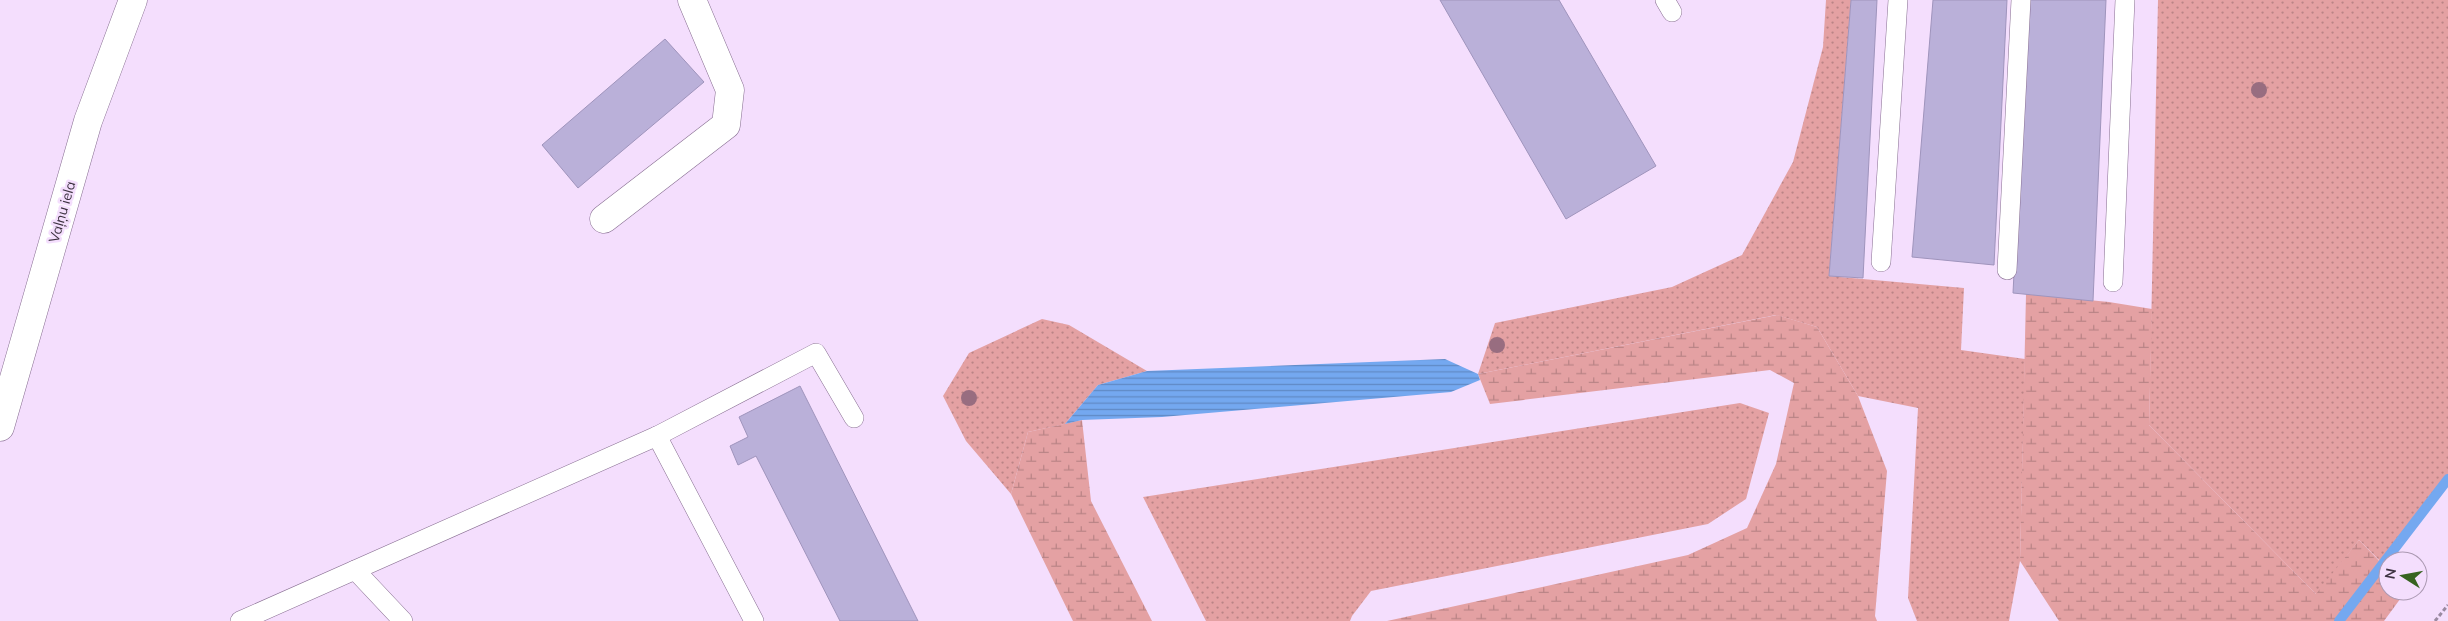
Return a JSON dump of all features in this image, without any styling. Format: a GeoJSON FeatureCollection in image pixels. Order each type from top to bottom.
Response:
{"type":"FeatureCollection","features":[{"type":"Feature","properties":{"kind":"street","name":"Vaļņu iela"},"geometry":{"type":"LineString","coordinates":[[0,427],[88,121],[132,0]]}},
{"type":"Feature","properties":{"kind":"street"},"geometry":{"type":"LineString","coordinates":[[604,218],[726,125],[730,90],[692,0]]}},
{"type":"Feature","properties":{"kind":"lane"},"geometry":{"type":"LineString","coordinates":[[1881,262],[1898,0]]}},
{"type":"Feature","properties":{"kind":"lane"},"geometry":{"type":"LineString","coordinates":[[2007,270],[2021,0]]}},
{"type":"Feature","properties":{"kind":"lane"},"geometry":{"type":"LineString","coordinates":[[2113,282],[2125,0]]}},
{"type":"Feature","properties":{"kind":"lane"},"geometry":{"type":"LineString","coordinates":[[240,621],[658,436],[816,353],[854,418]]}},
{"type":"Feature","properties":{"kind":"lane"},"geometry":{"type":"LineString","coordinates":[[658,436],[754,621]]}},
{"type":"Feature","properties":{"kind":"lane"},"geometry":{"type":"LineString","coordinates":[[355,570],[403,621]]}},
{"type":"Feature","properties":{"kind":"path"},"geometry":{"type":"LineString","coordinates":[[2435,621],[2448,605]]}},
{"type":"Feature","properties":{"kind":"green space"},"geometry":{"type":"Polygon","coordinates":[[[1826,0],[1851,0],[1829,276],[1964,288],[1961,350],[2025,359],[2020,561],[2009,621],[1917,621],[1908,598],[1918,408],[1858,396],[1817,327],[1776,315],[1478,374],[1495,323],[1672,287],[1742,255],[1793,162],[1823,47],[1826,0]]]}},
{"type":"Feature","properties":{"kind":"green space"},"geometry":{"type":"Polygon","coordinates":[[[2158,0],[2448,0],[2448,479],[2391,551],[2378,551],[2378,559],[2359,540],[2317,595],[2149,425],[2158,0]]]}},
{"type":"Feature","properties":{"kind":"green space"},"geometry":{"type":"Polygon","coordinates":[[[2026,294],[2109,302],[2152,309],[2149,425],[2316,594],[2359,540],[2378,560],[2378,601],[2399,601],[2384,621],[2059,621],[2020,561],[2026,294]]]}},
{"type":"Feature","properties":{"kind":"green space"},"geometry":{"type":"Polygon","coordinates":[[[1777,315],[1817,327],[1858,396],[1887,471],[1875,616],[1877,621],[1387,621],[1688,555],[1747,528],[1776,464],[1794,383],[1770,370],[1490,404],[1478,374],[1777,315]]]}},
{"type":"Feature","properties":{"kind":"green space"},"geometry":{"type":"Polygon","coordinates":[[[1042,319],[1069,325],[1147,371],[1098,385],[1065,424],[1028,432],[1011,494],[966,441],[943,396],[969,353],[1042,319]]]}},
{"type":"Feature","properties":{"kind":"green space"},"geometry":{"type":"Polygon","coordinates":[[[1740,403],[1769,413],[1746,499],[1708,524],[1371,591],[1350,621],[1206,621],[1143,497],[1740,403]]]}},
{"type":"Feature","properties":{"kind":"green space"},"geometry":{"type":"Polygon","coordinates":[[[1082,420],[1091,501],[1152,621],[1073,621],[1011,494],[1028,432],[1082,420]]]}},
{"type":"Feature","properties":{"kind":"water"},"geometry":{"type":"Polygon","coordinates":[[[1445,359],[1478,374],[1480,380],[1451,392],[1162,417],[1082,420],[1065,424],[1098,385],[1147,371],[1445,359]]]}},
{"type":"Feature","properties":{"kind":"building"},"geometry":{"type":"Polygon","coordinates":[[[1440,0],[1559,0],[1656,166],[1566,219],[1440,0]]]}},
{"type":"Feature","properties":{"kind":"building"},"geometry":{"type":"Polygon","coordinates":[[[1851,0],[1877,0],[1863,278],[1829,276],[1851,0]]]}},
{"type":"Feature","properties":{"kind":"building"},"geometry":{"type":"Polygon","coordinates":[[[1933,0],[2007,0],[1994,265],[1912,257],[1933,0]]]}},
{"type":"Feature","properties":{"kind":"building"},"geometry":{"type":"Polygon","coordinates":[[[2028,0],[2106,0],[2093,301],[2013,293],[2028,0]]]}},
{"type":"Feature","properties":{"kind":"building"},"geometry":{"type":"Polygon","coordinates":[[[665,39],[704,82],[578,188],[542,145],[665,39]]]}},
{"type":"Feature","properties":{"kind":"building"},"geometry":{"type":"Polygon","coordinates":[[[800,386],[918,621],[840,621],[756,456],[738,465],[730,446],[748,437],[739,417],[800,386]]]}},
{"type":"Feature","properties":{"kind":"waterway"},"geometry":{"type":"LineString","coordinates":[[2339,621],[2448,479]]}}]}
